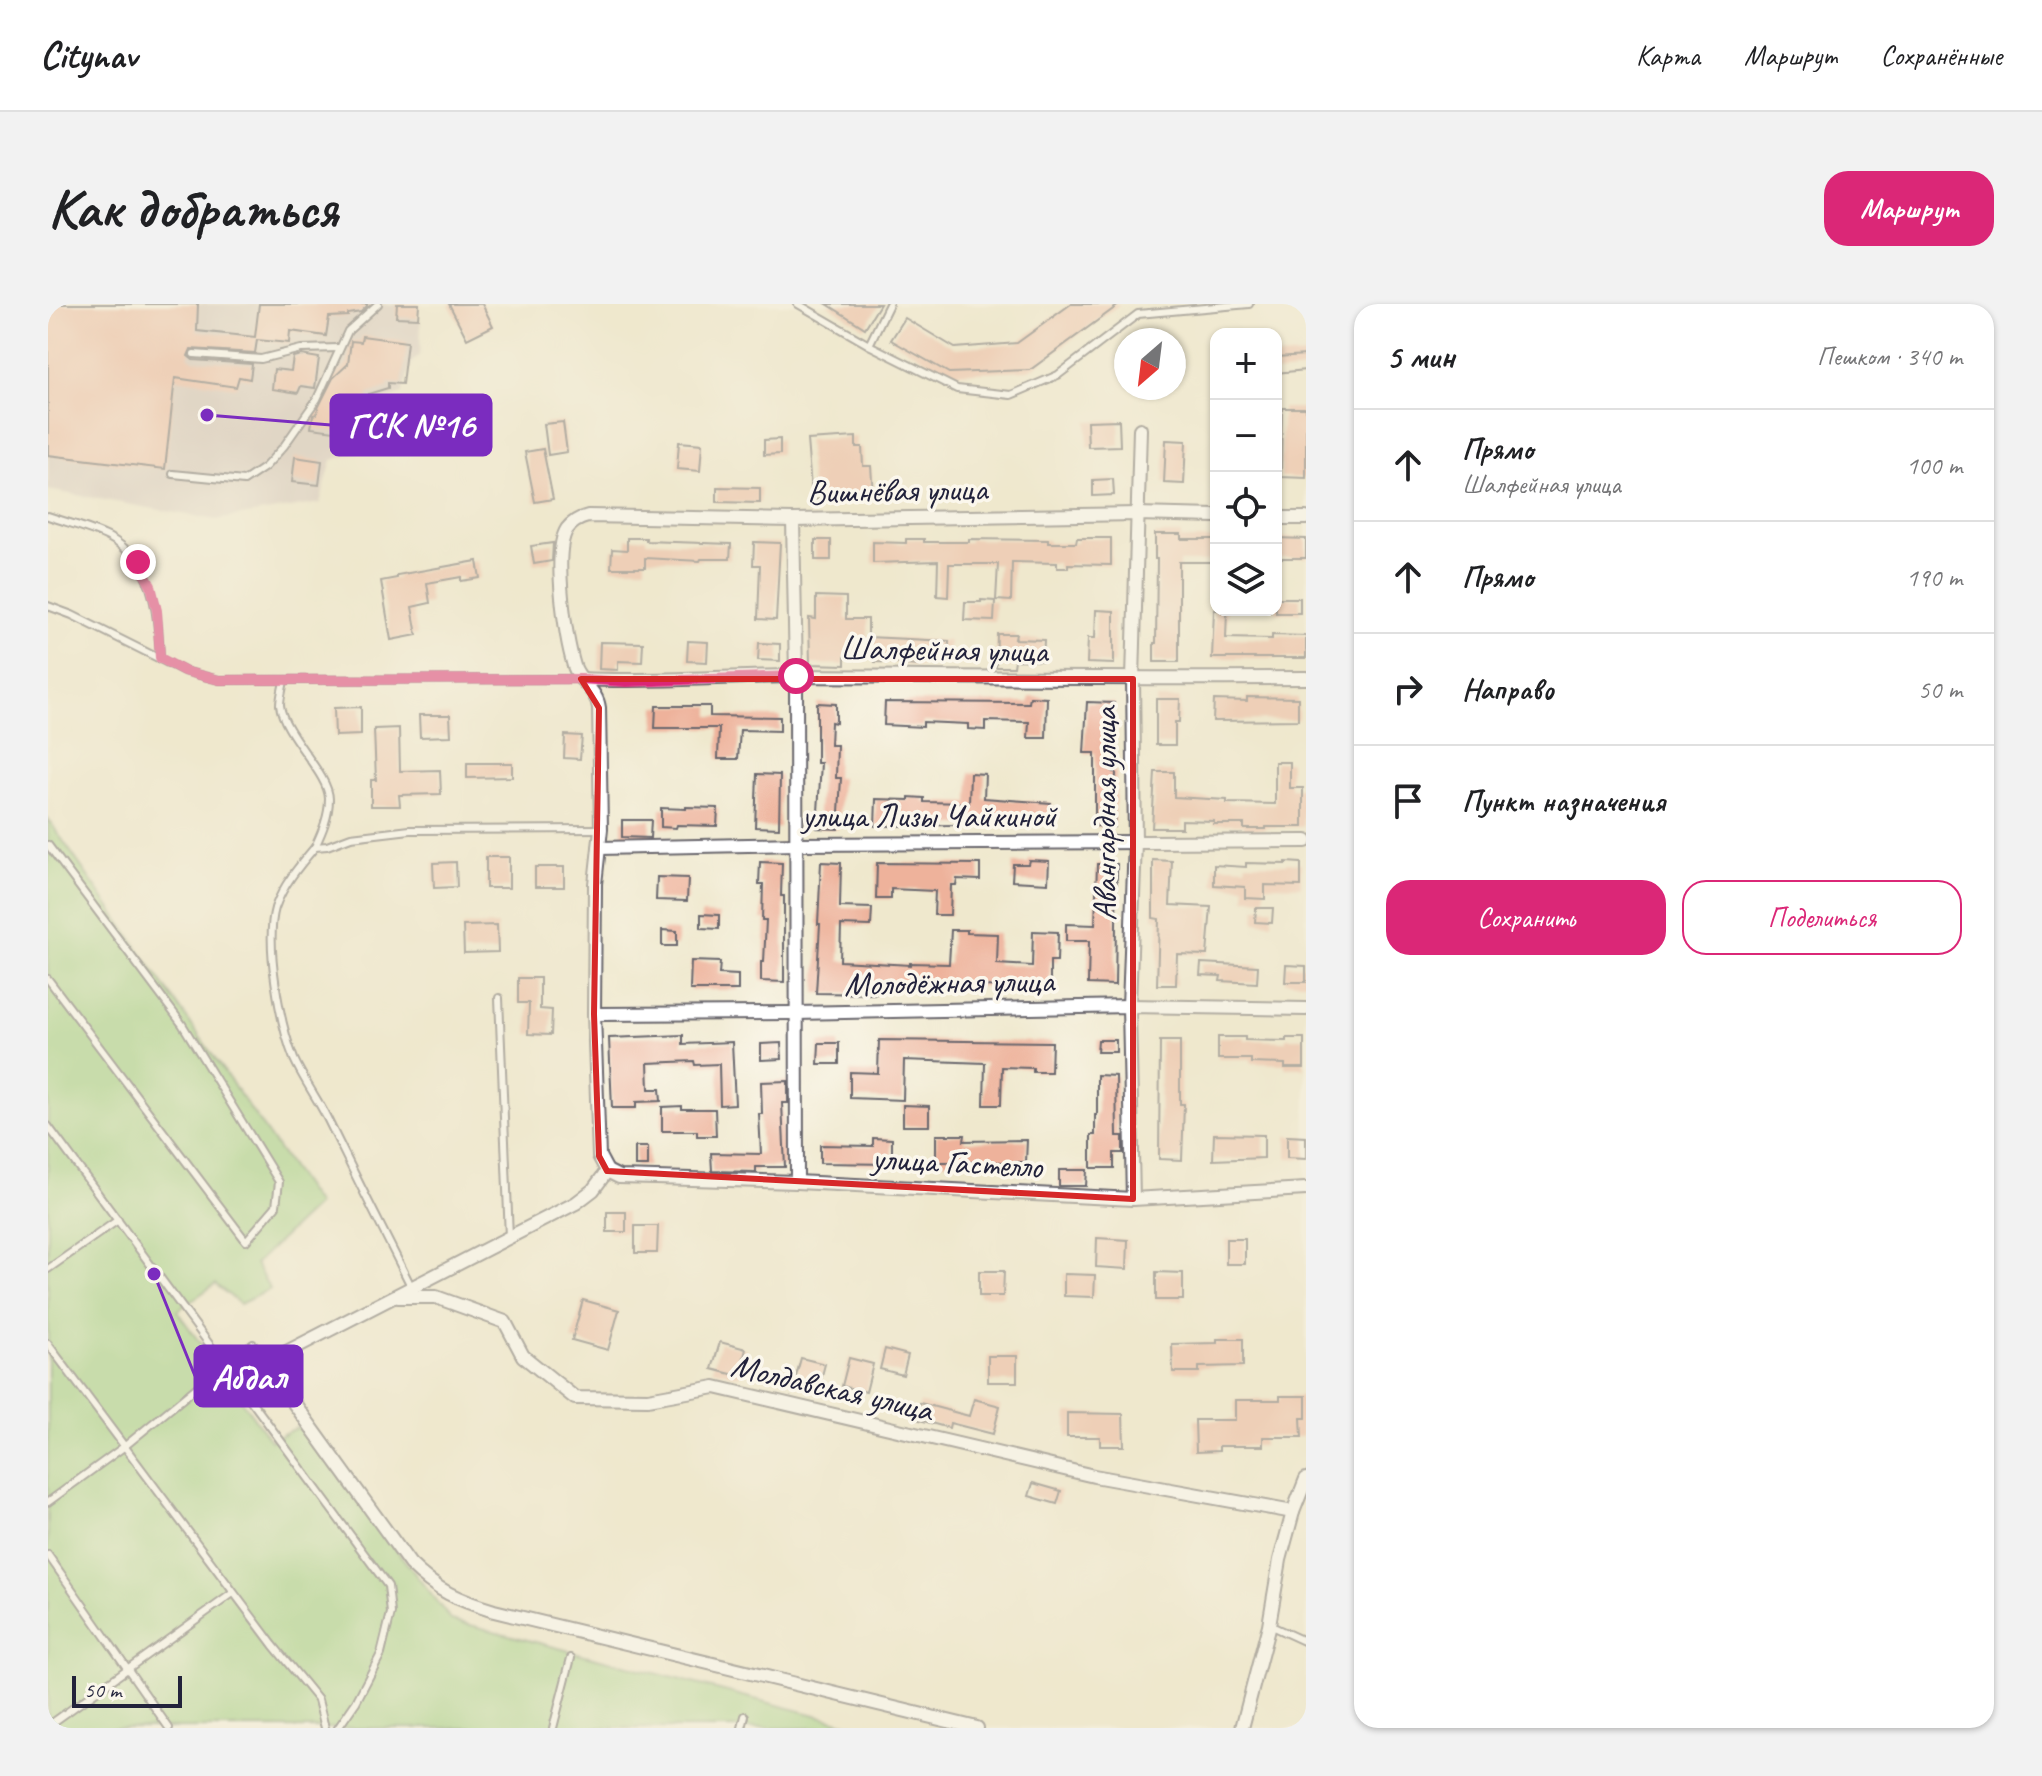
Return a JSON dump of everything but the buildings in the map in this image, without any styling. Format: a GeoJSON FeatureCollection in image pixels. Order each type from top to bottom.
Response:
{"type":"FeatureCollection","features":[{"type":"Feature","properties":{"kind":"street","name":"Авангардная улица"},"geometry":{"type":"LineString","coordinates":[[1133,1199],[1129,1006],[1135,842],[1133,679],[1140,429]]}},
{"type":"Feature","properties":{"kind":"street","name":"Вишнёвая улица"},"geometry":{"type":"LineString","coordinates":[[581,679],[575,668],[561,593],[562,543],[566,531],[579,519],[588,516],[793,520],[1137,514],[1210,516]]}},
{"type":"Feature","properties":{"kind":"street"},"geometry":{"type":"LineString","coordinates":[[1282,518],[1306,518]]}},
{"type":"Feature","properties":{"kind":"street"},"geometry":{"type":"LineString","coordinates":[[793,520],[797,1182]]}},
{"type":"Feature","properties":{"kind":"street","name":"Шалфейная улица"},"geometry":{"type":"LineString","coordinates":[[581,679],[626,682],[796,676],[1306,678]]}},
{"type":"Feature","properties":{"kind":"street"},"geometry":{"type":"LineString","coordinates":[[581,679],[598,701],[601,829],[595,884],[594,1014],[599,1156],[607,1171],[593,1190],[576,1203],[265,1363],[410,1564],[443,1592],[494,1611],[977,1728]]}},
{"type":"Feature","properties":{"kind":"street","name":"улица Лизы Чайкиной"},"geometry":{"type":"LineString","coordinates":[[599,848],[1306,841]]}},
{"type":"Feature","properties":{"kind":"street","name":"Молодёжная улица"},"geometry":{"type":"LineString","coordinates":[[594,1014],[1129,1006],[1306,1009]]}},
{"type":"Feature","properties":{"kind":"street","name":"улица Гастелло"},"geometry":{"type":"LineString","coordinates":[[607,1171],[619,1177],[797,1182],[1133,1199],[1306,1189]]}},
{"type":"Feature","properties":{"kind":"street","name":"Молдавская улица"},"geometry":{"type":"LineString","coordinates":[[392,1297],[436,1297],[505,1322],[523,1356],[575,1398],[648,1399],[715,1387],[1094,1476],[1293,1512]]}},
{"type":"Feature","properties":{"kind":"street"},"geometry":{"type":"LineString","coordinates":[[1242,1728],[1269,1625],[1280,1560],[1306,1479]]}},
{"type":"Feature","properties":{"kind":"lane"},"geometry":{"type":"LineString","coordinates":[[173,474],[244,481],[265,467],[317,399],[348,331],[378,304]]}},
{"type":"Feature","properties":{"kind":"lane"},"geometry":{"type":"LineString","coordinates":[[798,304],[869,345],[957,389],[1011,395],[1058,375],[1138,314],[1249,304]]}},
{"type":"Feature","properties":{"kind":"lane"},"geometry":{"type":"LineString","coordinates":[[869,345],[889,304]]}},
{"type":"Feature","properties":{"kind":"lane"},"geometry":{"type":"LineString","coordinates":[[194,354],[261,359],[301,349],[339,348]]}},
{"type":"Feature","properties":{"kind":"lane"},"geometry":{"type":"LineString","coordinates":[[48,516],[104,535],[118,543],[138,562],[151,586],[157,611],[160,658]]}},
{"type":"Feature","properties":{"kind":"lane"},"geometry":{"type":"LineString","coordinates":[[48,606],[184,671],[219,680],[581,679]]}},
{"type":"Feature","properties":{"kind":"lane"},"geometry":{"type":"LineString","coordinates":[[284,680],[280,703],[282,714],[330,796],[325,823],[315,847],[291,876],[276,908],[272,929],[274,972],[284,1025],[294,1059],[412,1288]]}},
{"type":"Feature","properties":{"kind":"lane"},"geometry":{"type":"LineString","coordinates":[[315,847],[351,837],[410,830],[601,829]]}},
{"type":"Feature","properties":{"kind":"lane"},"geometry":{"type":"LineString","coordinates":[[48,845],[182,1024],[279,1182],[276,1206],[246,1241],[48,979]]}},
{"type":"Feature","properties":{"kind":"lane"},"geometry":{"type":"LineString","coordinates":[[499,998],[509,1237]]}},
{"type":"Feature","properties":{"kind":"lane"},"geometry":{"type":"LineString","coordinates":[[48,1126],[388,1586],[391,1613],[381,1654],[356,1702],[338,1728]]}},
{"type":"Feature","properties":{"kind":"lane"},"geometry":{"type":"LineString","coordinates":[[48,1269],[118,1220]]}},
{"type":"Feature","properties":{"kind":"lane"},"geometry":{"type":"LineString","coordinates":[[48,1344],[233,1593],[318,1700],[325,1728]]}},
{"type":"Feature","properties":{"kind":"lane"},"geometry":{"type":"LineString","coordinates":[[48,1502],[125,1446],[253,1344],[265,1363]]}},
{"type":"Feature","properties":{"kind":"lane"},"geometry":{"type":"LineString","coordinates":[[48,1555],[169,1728]]}},
{"type":"Feature","properties":{"kind":"lane"},"geometry":{"type":"LineString","coordinates":[[48,1726],[233,1593]]}},
{"type":"Feature","properties":{"kind":"lane"},"geometry":{"type":"LineString","coordinates":[[1269,1625],[1306,1642]]}},
{"type":"Feature","properties":{"kind":"lane"},"geometry":{"type":"LineString","coordinates":[[553,1728],[571,1658]]}},
{"type":"Feature","properties":{"kind":"lane"},"geometry":{"type":"LineString","coordinates":[[742,1728],[745,1716]]}},
{"type":"Feature","properties":{"kind":"highlighted area"},"geometry":{"type":"Polygon","coordinates":[[[581,679],[1133,679],[1133,1199],[607,1171],[599,1156],[594,1014],[599,708],[581,679]]]}},
{"type":"Feature","properties":{"kind":"shaded area"},"geometry":{"type":"Polygon","coordinates":[[[48,304],[419,304],[420,355],[412,362],[402,394],[367,406],[364,428],[394,425],[395,438],[332,460],[320,503],[216,520],[48,490],[48,304]]]}},
{"type":"Feature","properties":{"kind":"green space"},"geometry":{"type":"Polygon","coordinates":[[[48,819],[317,1205],[255,1264],[270,1289],[240,1304],[215,1284],[177,1311],[270,1440],[300,1426],[451,1620],[866,1728],[48,1728],[48,819]]]}},
{"type":"Feature","properties":{"kind":"place","name":"ГСК №16"},"geometry":{"type":"Point","coordinates":[207,415]}},
{"type":"Feature","properties":{"kind":"place","name":"Абдал"},"geometry":{"type":"Point","coordinates":[154,1274]}},
{"type":"Feature","properties":{"kind":"route"},"geometry":{"type":"LineString","coordinates":[[138,562],[151,586],[157,611],[160,658],[184,671],[219,680],[581,679],[626,682],[796,676]]}}]}
